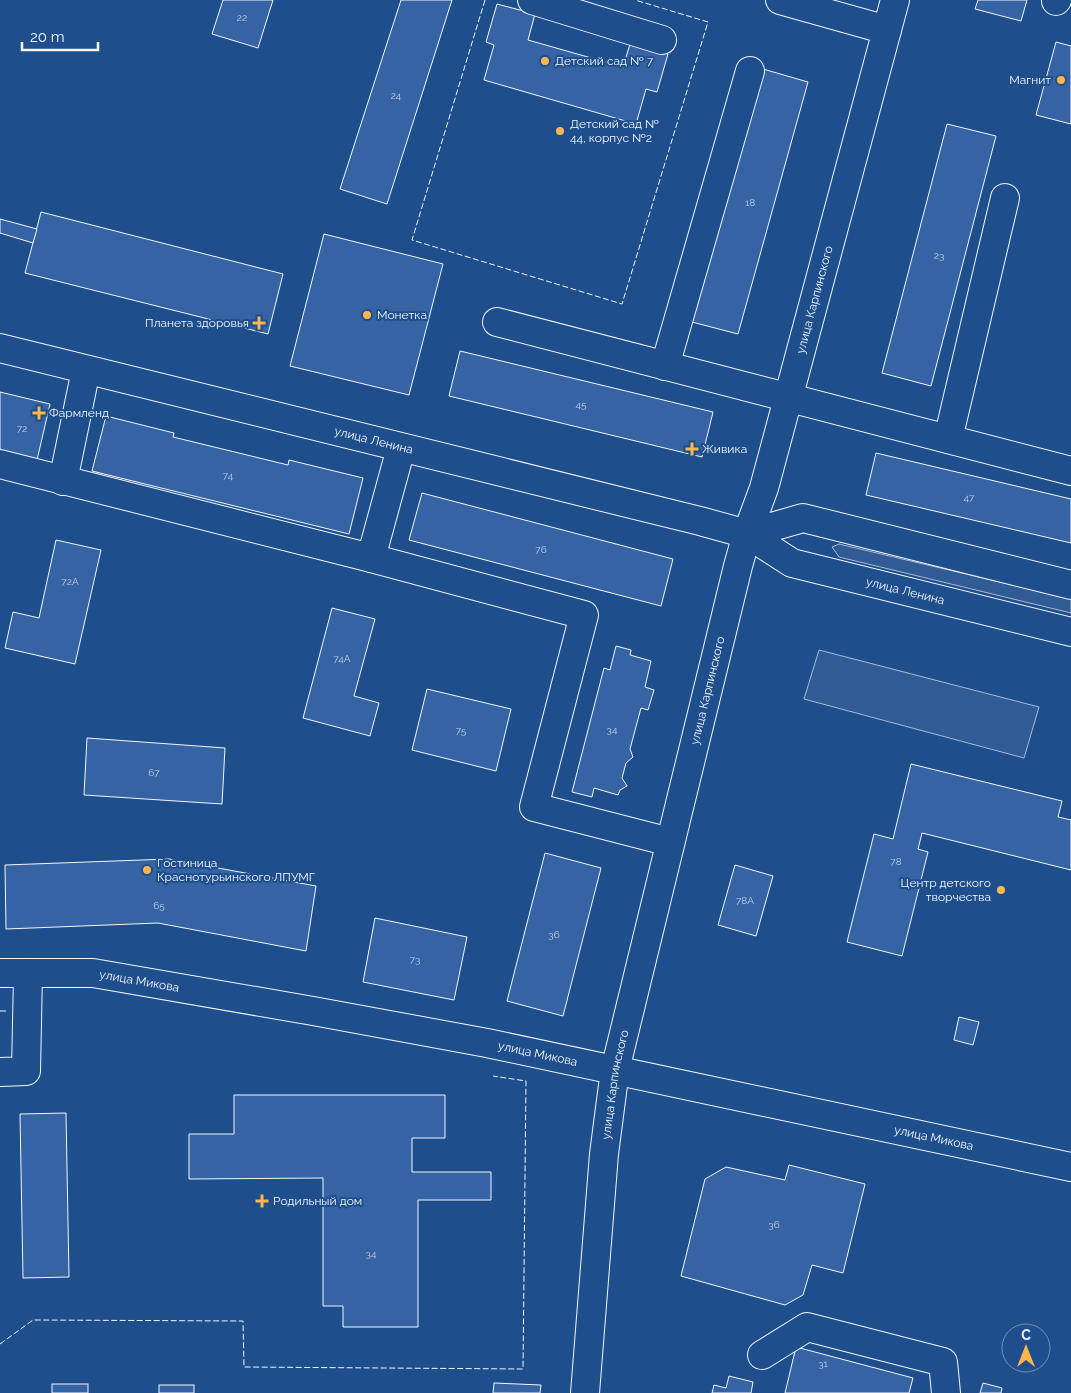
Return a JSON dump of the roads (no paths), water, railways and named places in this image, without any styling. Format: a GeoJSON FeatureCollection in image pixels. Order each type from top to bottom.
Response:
{"type":"FeatureCollection","features":[{"type":"Feature","properties":{"kind":"street"},"geometry":{"type":"LineString","coordinates":[[532,0],[662,40]]}},
{"type":"Feature","properties":{"kind":"street"},"geometry":{"type":"LineString","coordinates":[[780,0],[886,30]]}},
{"type":"Feature","properties":{"kind":"street","name":"улица Карпинского"},"geometry":{"type":"LineString","coordinates":[[585,1393],[604,1154],[615,1070],[747,534],[764,488],[894,0]]}},
{"type":"Feature","properties":{"kind":"street"},"geometry":{"type":"LineString","coordinates":[[665,366],[750,71]]}},
{"type":"Feature","properties":{"kind":"street"},"geometry":{"type":"LineString","coordinates":[[948,440],[1004,198]]}},
{"type":"Feature","properties":{"kind":"street"},"geometry":{"type":"LineString","coordinates":[[497,322],[1071,471]]}},
{"type":"Feature","properties":{"kind":"street","name":"улица Ленина"},"geometry":{"type":"LineString","coordinates":[[0,348],[747,534],[792,563],[1071,632]]}},
{"type":"Feature","properties":{"kind":"street"},"geometry":{"type":"LineString","coordinates":[[63,481],[86,370]]}},
{"type":"Feature","properties":{"kind":"street"},"geometry":{"type":"LineString","coordinates":[[371,558],[401,448]]}},
{"type":"Feature","properties":{"kind":"street"},"geometry":{"type":"LineString","coordinates":[[0,464],[371,558],[584,615],[534,807],[670,842]]}},
{"type":"Feature","properties":{"kind":"street","name":"улица Ленина"},"geometry":{"type":"LineString","coordinates":[[747,534],[803,518],[1071,585]]}},
{"type":"Feature","properties":{"kind":"street","name":"улица Микова"},"geometry":{"type":"LineString","coordinates":[[0,973],[93,974],[313,1011],[615,1070],[1071,1167]]}},
{"type":"Feature","properties":{"kind":"street"},"geometry":{"type":"LineString","coordinates":[[0,1072],[26,1071],[28,973]]}},
{"type":"Feature","properties":{"kind":"street"},"geometry":{"type":"LineString","coordinates":[[762,1355],[807,1327],[942,1362],[946,1393]]}},
{"type":"Feature","properties":{"kind":"place","name":"Детский сад № 7"},"geometry":{"type":"Point","coordinates":[545,61]}},
{"type":"Feature","properties":{"kind":"place","name":"Магнит"},"geometry":{"type":"Point","coordinates":[1061,80]}},
{"type":"Feature","properties":{"kind":"place","name":"Детский сад № 44, корпус №2"},"geometry":{"type":"Point","coordinates":[560,131]}},
{"type":"Feature","properties":{"kind":"place","name":"Монетка"},"geometry":{"type":"Point","coordinates":[367,315]}},
{"type":"Feature","properties":{"kind":"place","name":"Планета здоровья"},"geometry":{"type":"Point","coordinates":[259,323]}},
{"type":"Feature","properties":{"kind":"place","name":"Фармленд"},"geometry":{"type":"Point","coordinates":[39,413]}},
{"type":"Feature","properties":{"kind":"place","name":"Живика"},"geometry":{"type":"Point","coordinates":[692,449]}},
{"type":"Feature","properties":{"kind":"place","name":"Гостиница Краснотурьинского ЛПУМГ"},"geometry":{"type":"Point","coordinates":[147,870]}},
{"type":"Feature","properties":{"kind":"place","name":"Центр детского творчества"},"geometry":{"type":"Point","coordinates":[1001,890]}},
{"type":"Feature","properties":{"kind":"place","name":"Родильный дом"},"geometry":{"type":"Point","coordinates":[262,1201]}}]}
